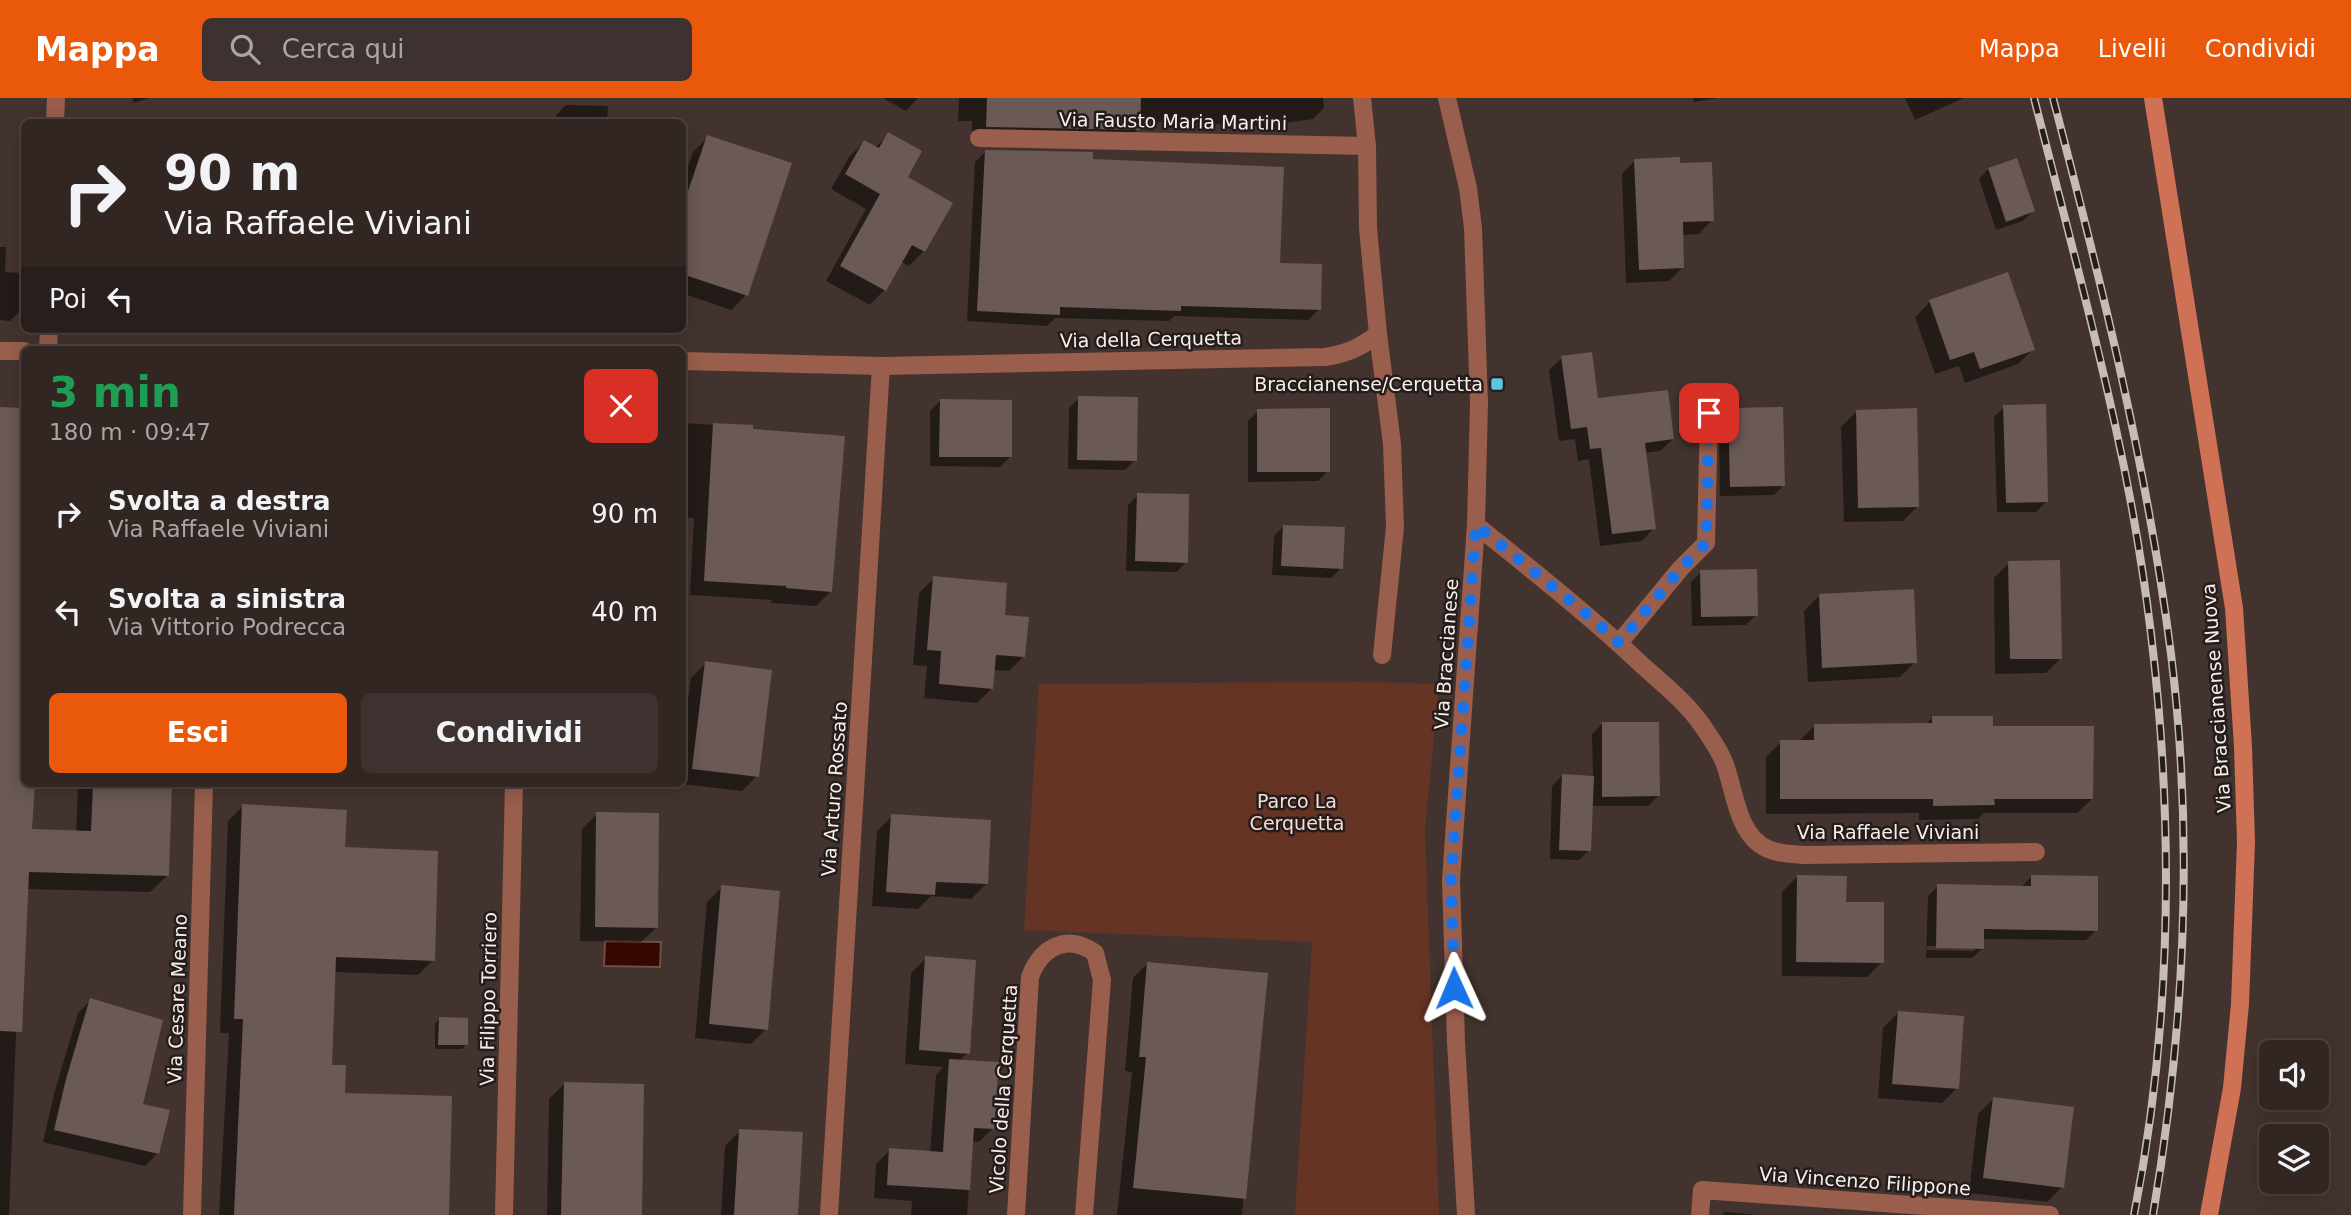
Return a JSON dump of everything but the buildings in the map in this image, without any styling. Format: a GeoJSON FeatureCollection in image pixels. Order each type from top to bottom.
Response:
{"type":"FeatureCollection","features":[{"type":"Feature","properties":{"kind":"main road","name":"Via Braccianense Nuova"},"geometry":{"type":"LineString","coordinates":[[2153,98],[2234,608],[2243,747],[2246,842],[2239,1004],[2232,1088],[2209,1215]]}},
{"type":"Feature","properties":{"kind":"street"},"geometry":{"type":"LineString","coordinates":[[55,119],[56,98]]}},
{"type":"Feature","properties":{"kind":"street"},"geometry":{"type":"LineString","coordinates":[[1363,98],[1367,146],[1368,229],[1392,444],[1395,527],[1382,655]]}},
{"type":"Feature","properties":{"kind":"street","name":"Via Braccianese"},"geometry":{"type":"LineString","coordinates":[[1447,98],[1468,188],[1473,228],[1479,403],[1476,525],[1451,880],[1456,1042],[1466,1215]]}},
{"type":"Feature","properties":{"kind":"street","name":"Via Fausto Maria Martini"},"geometry":{"type":"LineString","coordinates":[[979,138],[1367,146]]}},
{"type":"Feature","properties":{"kind":"street","name":"Via della Cerquetta"},"geometry":{"type":"LineString","coordinates":[[686,361],[881,366],[1325,357],[1354,350],[1378,334]]}},
{"type":"Feature","properties":{"kind":"street"},"geometry":{"type":"LineString","coordinates":[[0,351],[21,351]]}},
{"type":"Feature","properties":{"kind":"street","name":"Via Arturo Rossato"},"geometry":{"type":"LineString","coordinates":[[829,1215],[881,366]]}},
{"type":"Feature","properties":{"kind":"street"},"geometry":{"type":"LineString","coordinates":[[1619,643],[1681,568],[1706,543],[1709,413]]}},
{"type":"Feature","properties":{"kind":"street","name":"Via Raffaele Viviani"},"geometry":{"type":"LineString","coordinates":[[1476,525],[1593,619],[1700,722],[1724,762],[1748,831],[1759,845],[1774,852],[1804,855],[2036,852]]}},
{"type":"Feature","properties":{"kind":"street","name":"Via Cesare Meano"},"geometry":{"type":"LineString","coordinates":[[192,1215],[204,787]]}},
{"type":"Feature","properties":{"kind":"street","name":"Via Filippo Torriero"},"geometry":{"type":"LineString","coordinates":[[504,1215],[514,787]]}},
{"type":"Feature","properties":{"kind":"street","name":"Vicolo della Cerquetta"},"geometry":{"type":"LineString","coordinates":[[1016,1215],[1030,977],[1035,964],[1044,953],[1055,946],[1081,944],[1095,953],[1101,980],[1084,1215]]}},
{"type":"Feature","properties":{"kind":"street","name":"Via Vincenzo Filippone"},"geometry":{"type":"LineString","coordinates":[[1700,1215],[1702,1190],[2050,1215]]}},
{"type":"Feature","properties":{"kind":"green space","name":"Parco La Cerquetta"},"geometry":{"type":"Polygon","coordinates":[[[1039,684],[1439,684],[1425,830],[1439,1215],[1295,1215],[1312,942],[1024,930],[1039,684]]]}},
{"type":"Feature","properties":{"kind":"shaded area"},"geometry":{"type":"Polygon","coordinates":[[[605,941],[661,942],[660,967],[604,966],[605,941]]]}},
{"type":"Feature","properties":{"kind":"railway"},"geometry":{"type":"LineString","coordinates":[[2034,98],[2116,429],[2135,525],[2150,623],[2160,722],[2165,821],[2161,1020],[2150,1118],[2134,1215]]}},
{"type":"Feature","properties":{"kind":"railway"},"geometry":{"type":"LineString","coordinates":[[2053,98],[2105,305],[2136,444],[2161,584],[2178,724],[2184,865],[2182,935],[2172,1076],[2153,1215]]}},
{"type":"Feature","properties":{"kind":"place","name":"Braccianense/Cerquetta"},"geometry":{"type":"Point","coordinates":[1497,384]}},
{"type":"Feature","properties":{"kind":"route"},"geometry":{"type":"LineString","coordinates":[[1454,988],[1451,880],[1476,525],[1619,643],[1681,568],[1706,543],[1709,413]]}}]}
